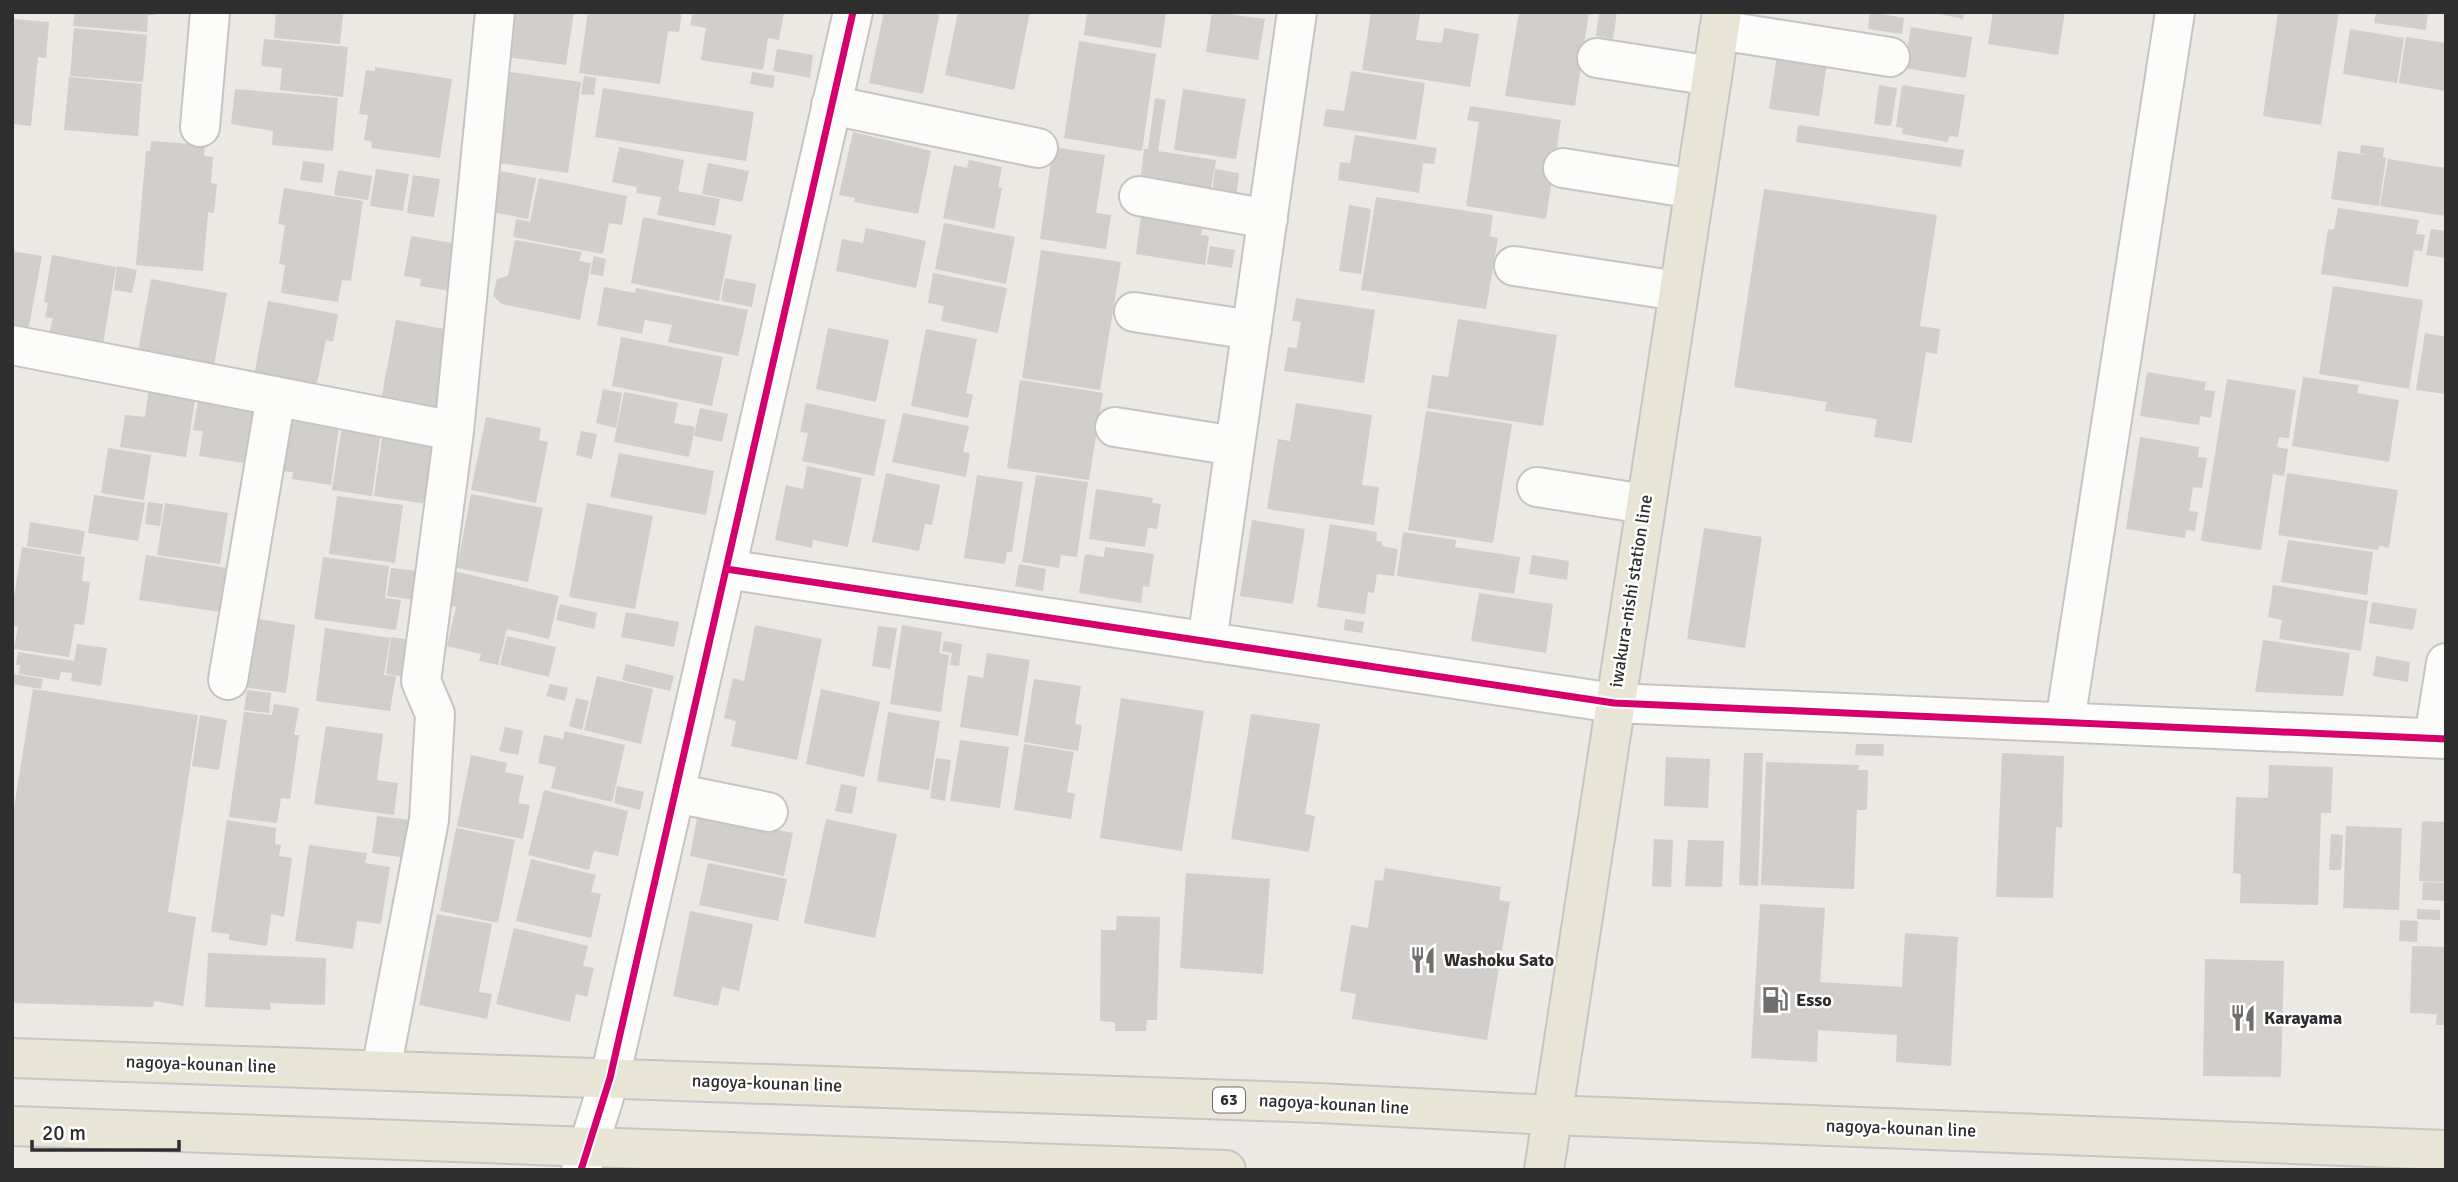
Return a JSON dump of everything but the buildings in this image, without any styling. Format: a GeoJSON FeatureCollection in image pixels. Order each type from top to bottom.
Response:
{"type":"FeatureCollection","features":[{"type":"Feature","properties":{"kind":"main road","name":"iwakura-nishi station line"},"geometry":{"type":"LineString","coordinates":[[1544,1170],[1720,21]]}},
{"type":"Feature","properties":{"kind":"main road","name":"nagoya-kounan line"},"geometry":{"type":"LineString","coordinates":[[12,1058],[1319,1103],[1551,1115],[2446,1150]]}},
{"type":"Feature","properties":{"kind":"main road"},"geometry":{"type":"LineString","coordinates":[[12,1126],[584,1159],[1226,1170]]}},
{"type":"Feature","properties":{"kind":"street"},"geometry":{"type":"LineString","coordinates":[[200,127],[210,12]]}},
{"type":"Feature","properties":{"kind":"street"},"geometry":{"type":"LineString","coordinates":[[584,1159],[610,1078],[853,12]]}},
{"type":"Feature","properties":{"kind":"street"},"geometry":{"type":"LineString","coordinates":[[1207,642],[1297,12]]}},
{"type":"Feature","properties":{"kind":"street"},"geometry":{"type":"LineString","coordinates":[[2066,722],[2175,12]]}},
{"type":"Feature","properties":{"kind":"street"},"geometry":{"type":"LineString","coordinates":[[381,1070],[429,820],[435,714],[421,681],[454,431],[488,13]]}},
{"type":"Feature","properties":{"kind":"street"},"geometry":{"type":"LineString","coordinates":[[1720,21],[1891,57]]}},
{"type":"Feature","properties":{"kind":"street"},"geometry":{"type":"LineString","coordinates":[[1597,58],[1712,76]]}},
{"type":"Feature","properties":{"kind":"street"},"geometry":{"type":"LineString","coordinates":[[831,105],[1038,148]]}},
{"type":"Feature","properties":{"kind":"street"},"geometry":{"type":"LineString","coordinates":[[1563,168],[1695,189]]}},
{"type":"Feature","properties":{"kind":"street"},"geometry":{"type":"LineString","coordinates":[[1139,196],[1268,219]]}},
{"type":"Feature","properties":{"kind":"street"},"geometry":{"type":"LineString","coordinates":[[1514,266],[1678,291]]}},
{"type":"Feature","properties":{"kind":"street"},"geometry":{"type":"LineString","coordinates":[[1134,312],[1252,330]]}},
{"type":"Feature","properties":{"kind":"street"},"geometry":{"type":"LineString","coordinates":[[12,345],[454,431]]}},
{"type":"Feature","properties":{"kind":"street"},"geometry":{"type":"LineString","coordinates":[[229,680],[276,396]]}},
{"type":"Feature","properties":{"kind":"street"},"geometry":{"type":"LineString","coordinates":[[1115,427],[1235,446]]}},
{"type":"Feature","properties":{"kind":"street"},"geometry":{"type":"LineString","coordinates":[[1537,487],[1645,504]]}},
{"type":"Feature","properties":{"kind":"street"},"geometry":{"type":"LineString","coordinates":[[726,569],[1614,703],[2440,738],[2446,663]]}},
{"type":"Feature","properties":{"kind":"street"},"geometry":{"type":"LineString","coordinates":[[675,793],[768,812]]}},
{"type":"Feature","properties":{"kind":"cycle path"},"geometry":{"type":"LineString","coordinates":[[581,1170],[610,1078],[853,12]]}},
{"type":"Feature","properties":{"kind":"cycle path"},"geometry":{"type":"LineString","coordinates":[[726,569],[1614,703],[2446,739]]}},
{"type":"Feature","properties":{"kind":"place","name":"Washoku Sato"},"geometry":{"type":"Point","coordinates":[1423,960]}},
{"type":"Feature","properties":{"kind":"place","name":"Esso"},"geometry":{"type":"Point","coordinates":[1775,1000]}},
{"type":"Feature","properties":{"kind":"place","name":"Karayama"},"geometry":{"type":"Point","coordinates":[2243,1018]}}]}
